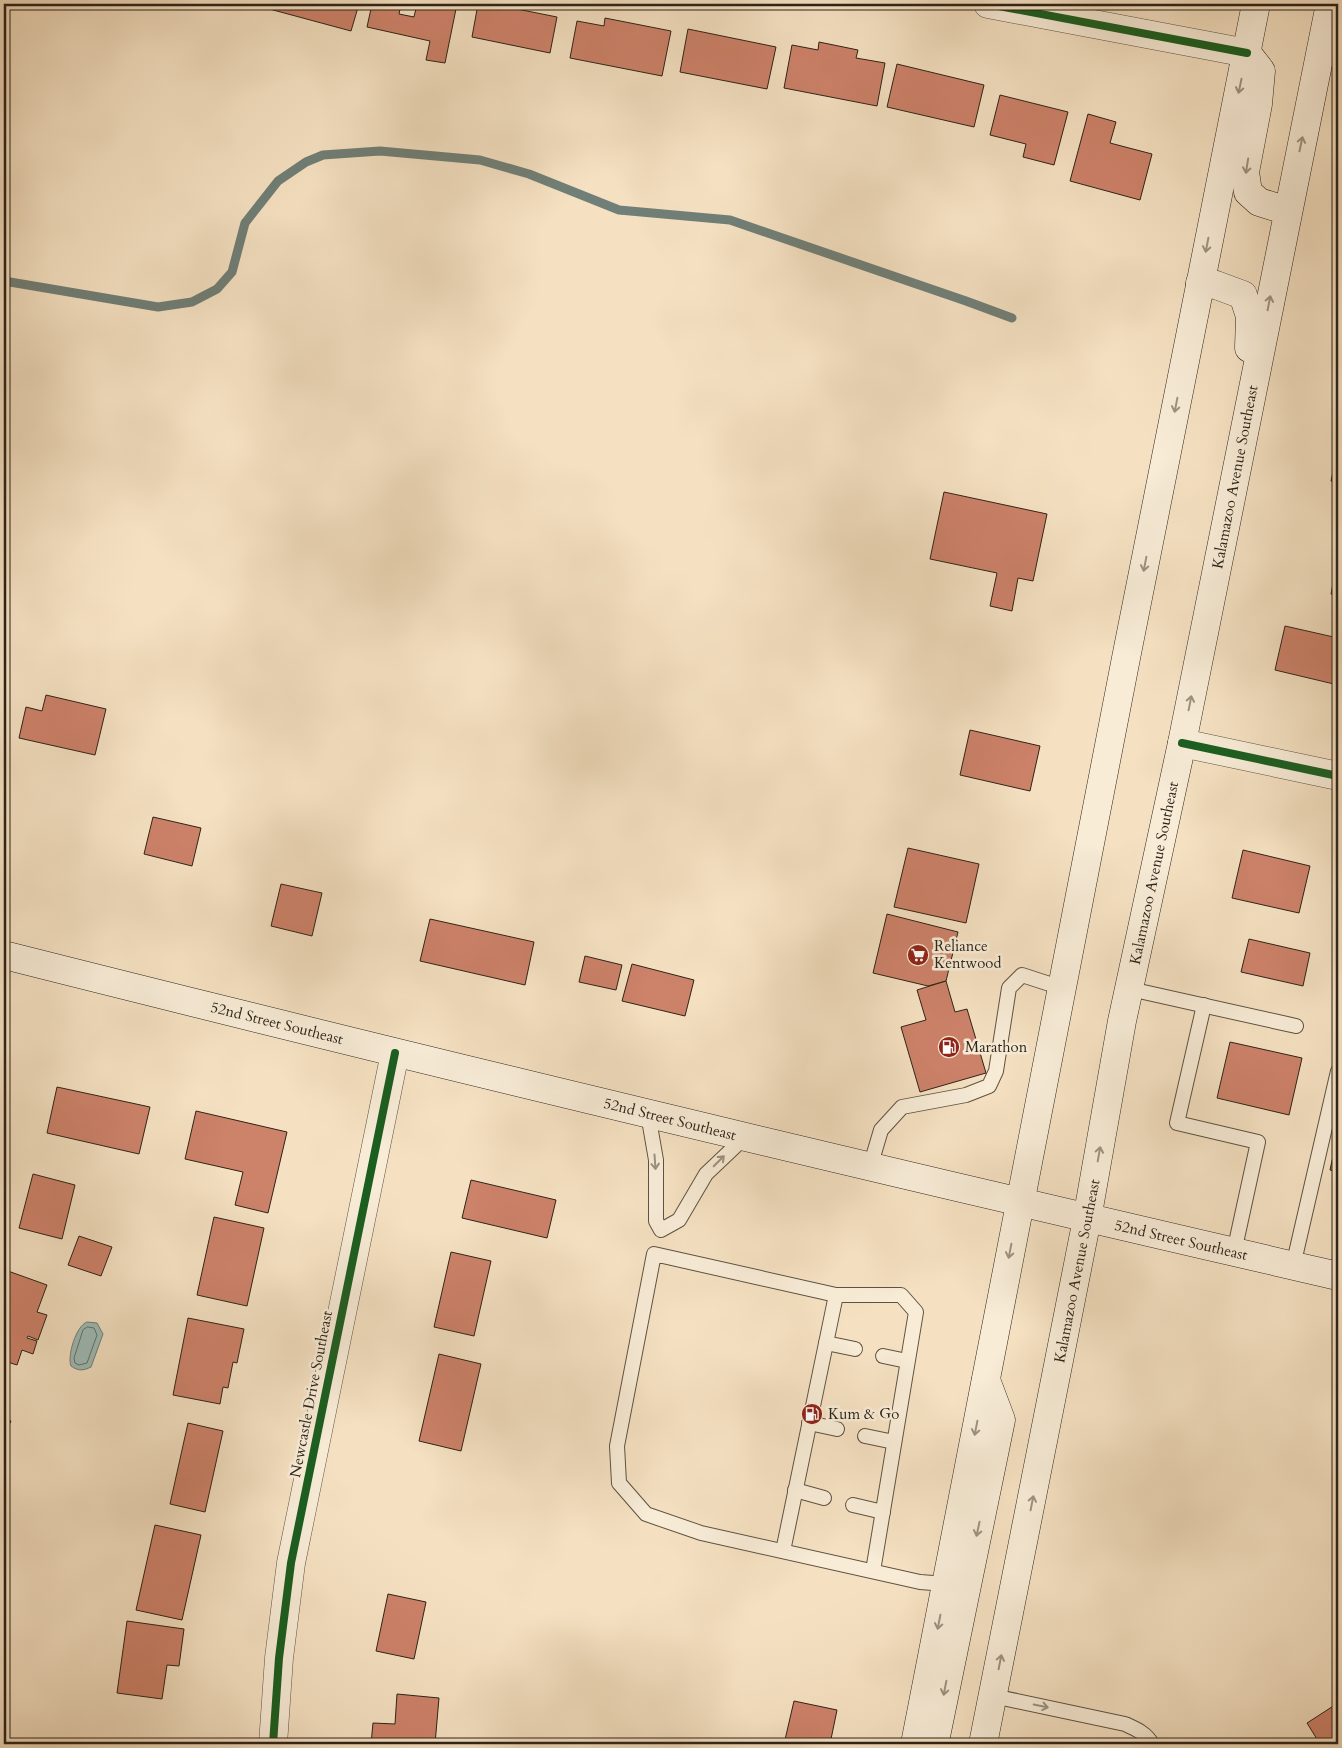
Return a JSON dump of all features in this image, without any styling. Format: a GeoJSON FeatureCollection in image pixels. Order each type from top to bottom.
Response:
{"type":"FeatureCollection","features":[{"type":"Feature","properties":{"kind":"main road"},"geometry":{"type":"LineString","coordinates":[[988,4],[1247,53],[1261,71],[1258,104],[1245,172],[1248,192],[1259,202],[1288,211]]}},
{"type":"Feature","properties":{"kind":"main road"},"geometry":{"type":"LineString","coordinates":[[915,1744],[1256,4]]}},
{"type":"Feature","properties":{"kind":"main road","name":"Kalamazoo Avenue Southeast"},"geometry":{"type":"LineString","coordinates":[[983,1744],[1087,1219],[1130,989],[1182,743],[1330,4]]}},
{"type":"Feature","properties":{"kind":"main road"},"geometry":{"type":"LineString","coordinates":[[1200,283],[1216,285],[1243,295],[1250,316],[1247,415]]}},
{"type":"Feature","properties":{"kind":"main road"},"geometry":{"type":"LineString","coordinates":[[1182,743],[1338,776]]}},
{"type":"Feature","properties":{"kind":"main road","name":"52nd Street Southeast"},"geometry":{"type":"LineString","coordinates":[[4,955],[648,1114],[1087,1219],[1338,1276]]}},
{"type":"Feature","properties":{"kind":"main road","name":"Newcastle Drive Southeast"},"geometry":{"type":"LineString","coordinates":[[273,1744],[279,1658],[291,1562],[395,1053]]}},
{"type":"Feature","properties":{"kind":"main road"},"geometry":{"type":"LineString","coordinates":[[934,1744],[1001,1420],[986,1380]]}},
{"type":"Feature","properties":{"kind":"lane"},"geometry":{"type":"LineString","coordinates":[[870,1167],[881,1130],[902,1107],[966,1095],[989,1086],[996,1071],[1010,988],[1022,974],[1062,988]]}},
{"type":"Feature","properties":{"kind":"lane"},"geometry":{"type":"LineString","coordinates":[[1130,989],[1296,1026]]}},
{"type":"Feature","properties":{"kind":"lane"},"geometry":{"type":"LineString","coordinates":[[1204,1005],[1177,1123],[1258,1142],[1234,1252]]}},
{"type":"Feature","properties":{"kind":"lane"},"geometry":{"type":"LineString","coordinates":[[1293,1266],[1338,1071]]}},
{"type":"Feature","properties":{"kind":"lane"},"geometry":{"type":"LineString","coordinates":[[648,1114],[656,1160],[656,1221],[661,1230]]}},
{"type":"Feature","properties":{"kind":"lane"},"geometry":{"type":"LineString","coordinates":[[745,1137],[706,1174],[679,1220],[661,1230],[654,1254],[617,1446],[619,1483],[646,1514],[701,1533],[920,1582],[946,1584]]}},
{"type":"Feature","properties":{"kind":"lane"},"geometry":{"type":"LineString","coordinates":[[654,1254],[836,1295],[901,1295],[916,1312],[873,1571]]}},
{"type":"Feature","properties":{"kind":"lane"},"geometry":{"type":"LineString","coordinates":[[783,1551],[836,1295]]}},
{"type":"Feature","properties":{"kind":"lane"},"geometry":{"type":"LineString","coordinates":[[826,1343],[855,1349]]}},
{"type":"Feature","properties":{"kind":"lane"},"geometry":{"type":"LineString","coordinates":[[883,1356],[907,1361]]}},
{"type":"Feature","properties":{"kind":"lane"},"geometry":{"type":"LineString","coordinates":[[809,1423],[837,1429]]}},
{"type":"Feature","properties":{"kind":"lane"},"geometry":{"type":"LineString","coordinates":[[864,1436],[894,1442]]}},
{"type":"Feature","properties":{"kind":"lane"},"geometry":{"type":"LineString","coordinates":[[796,1490],[824,1498]]}},
{"type":"Feature","properties":{"kind":"lane"},"geometry":{"type":"LineString","coordinates":[[853,1505],[883,1512]]}},
{"type":"Feature","properties":{"kind":"lane"},"geometry":{"type":"LineString","coordinates":[[993,1696],[1125,1724],[1137,1729],[1152,1744]]}},
{"type":"Feature","properties":{"kind":"water"},"geometry":{"type":"Polygon","coordinates":[[[87,1322],[97,1323],[103,1334],[91,1367],[78,1370],[71,1366],[71,1349],[79,1329],[87,1322]]]}},
{"type":"Feature","properties":{"kind":"building"},"geometry":{"type":"Polygon","coordinates":[[[217,4],[241,4],[239,9],[217,4]]]}},
{"type":"Feature","properties":{"kind":"building"},"geometry":{"type":"Polygon","coordinates":[[[263,4],[359,4],[351,31],[262,7],[263,4]]]}},
{"type":"Feature","properties":{"kind":"building"},"geometry":{"type":"Polygon","coordinates":[[[372,4],[401,4],[399,14],[414,17],[417,4],[457,4],[445,63],[426,60],[430,41],[367,27],[372,4]]]}},
{"type":"Feature","properties":{"kind":"building"},"geometry":{"type":"Polygon","coordinates":[[[478,4],[492,4],[557,17],[550,53],[472,37],[478,4]]]}},
{"type":"Feature","properties":{"kind":"building"},"geometry":{"type":"Polygon","coordinates":[[[605,18],[671,31],[662,76],[570,58],[577,21],[604,26],[605,18]]]}},
{"type":"Feature","properties":{"kind":"building"},"geometry":{"type":"Polygon","coordinates":[[[688,29],[776,47],[767,89],[680,72],[688,29]]]}},
{"type":"Feature","properties":{"kind":"building"},"geometry":{"type":"Polygon","coordinates":[[[819,42],[858,50],[856,58],[885,63],[877,106],[784,88],[792,45],[818,50],[819,42]]]}},
{"type":"Feature","properties":{"kind":"building"},"geometry":{"type":"Polygon","coordinates":[[[897,64],[984,85],[974,127],[887,107],[897,64]]]}},
{"type":"Feature","properties":{"kind":"building"},"geometry":{"type":"Polygon","coordinates":[[[1000,95],[1068,112],[1054,165],[1023,157],[1026,144],[990,135],[1000,95]]]}},
{"type":"Feature","properties":{"kind":"building"},"geometry":{"type":"Polygon","coordinates":[[[1088,114],[1116,122],[1110,143],[1152,154],[1140,200],[1070,181],[1088,114]]]}},
{"type":"Feature","properties":{"kind":"building"},"geometry":{"type":"Polygon","coordinates":[[[1338,447],[1338,483],[1331,481],[1338,447]]]}},
{"type":"Feature","properties":{"kind":"building"},"geometry":{"type":"Polygon","coordinates":[[[944,492],[1047,514],[1033,581],[1018,578],[1012,611],[990,606],[997,573],[930,559],[944,492]]]}},
{"type":"Feature","properties":{"kind":"building"},"geometry":{"type":"Polygon","coordinates":[[[1335,573],[1338,573],[1338,596],[1331,594],[1335,573]]]}},
{"type":"Feature","properties":{"kind":"building"},"geometry":{"type":"Polygon","coordinates":[[[1285,626],[1338,638],[1338,685],[1275,670],[1285,626]]]}},
{"type":"Feature","properties":{"kind":"building"},"geometry":{"type":"Polygon","coordinates":[[[46,695],[106,709],[95,755],[19,738],[26,707],[42,711],[46,695]]]}},
{"type":"Feature","properties":{"kind":"building"},"geometry":{"type":"Polygon","coordinates":[[[970,730],[1040,746],[1030,791],[960,775],[970,730]]]}},
{"type":"Feature","properties":{"kind":"building"},"geometry":{"type":"Polygon","coordinates":[[[153,817],[201,828],[192,866],[144,854],[153,817]]]}},
{"type":"Feature","properties":{"kind":"building"},"geometry":{"type":"Polygon","coordinates":[[[908,848],[979,864],[966,923],[894,907],[908,848]]]}},
{"type":"Feature","properties":{"kind":"building"},"geometry":{"type":"Polygon","coordinates":[[[1243,850],[1310,866],[1299,913],[1232,898],[1243,850]]]}},
{"type":"Feature","properties":{"kind":"building"},"geometry":{"type":"Polygon","coordinates":[[[281,884],[322,893],[312,936],[271,926],[281,884]]]}},
{"type":"Feature","properties":{"kind":"building"},"geometry":{"type":"Polygon","coordinates":[[[887,914],[958,932],[946,981],[928,986],[873,973],[887,914]]]}},
{"type":"Feature","properties":{"kind":"building"},"geometry":{"type":"Polygon","coordinates":[[[430,919],[534,942],[525,985],[420,961],[430,919]]]}},
{"type":"Feature","properties":{"kind":"building"},"geometry":{"type":"Polygon","coordinates":[[[1249,939],[1310,953],[1303,986],[1241,972],[1249,939]]]}},
{"type":"Feature","properties":{"kind":"building"},"geometry":{"type":"Polygon","coordinates":[[[585,956],[622,965],[616,990],[579,982],[585,956]]]}},
{"type":"Feature","properties":{"kind":"building"},"geometry":{"type":"Polygon","coordinates":[[[632,964],[694,980],[685,1016],[622,1001],[632,964]]]}},
{"type":"Feature","properties":{"kind":"building"},"geometry":{"type":"Polygon","coordinates":[[[946,981],[955,1012],[967,1009],[986,1073],[920,1092],[901,1027],[926,1020],[917,990],[946,981]]]}},
{"type":"Feature","properties":{"kind":"building"},"geometry":{"type":"Polygon","coordinates":[[[1230,1042],[1302,1058],[1289,1115],[1217,1098],[1230,1042]]]}},
{"type":"Feature","properties":{"kind":"building"},"geometry":{"type":"Polygon","coordinates":[[[57,1087],[150,1107],[139,1154],[47,1133],[57,1087]]]}},
{"type":"Feature","properties":{"kind":"building"},"geometry":{"type":"Polygon","coordinates":[[[196,1111],[287,1132],[268,1213],[235,1205],[243,1172],[185,1159],[196,1111]]]}},
{"type":"Feature","properties":{"kind":"building"},"geometry":{"type":"Polygon","coordinates":[[[1338,1133],[1338,1172],[1330,1170],[1338,1133]]]}},
{"type":"Feature","properties":{"kind":"building"},"geometry":{"type":"Polygon","coordinates":[[[33,1174],[75,1185],[62,1239],[19,1228],[33,1174]]]}},
{"type":"Feature","properties":{"kind":"building"},"geometry":{"type":"Polygon","coordinates":[[[471,1180],[556,1200],[547,1238],[462,1218],[471,1180]]]}},
{"type":"Feature","properties":{"kind":"building"},"geometry":{"type":"Polygon","coordinates":[[[214,1217],[264,1228],[247,1306],[197,1295],[214,1217]]]}},
{"type":"Feature","properties":{"kind":"building"},"geometry":{"type":"Polygon","coordinates":[[[79,1236],[112,1247],[101,1276],[68,1265],[79,1236]]]}},
{"type":"Feature","properties":{"kind":"building"},"geometry":{"type":"Polygon","coordinates":[[[451,1252],[491,1261],[474,1336],[434,1327],[451,1252]]]}},
{"type":"Feature","properties":{"kind":"building"},"geometry":{"type":"Polygon","coordinates":[[[8,1271],[47,1285],[37,1312],[47,1315],[38,1340],[28,1336],[27,1338],[37,1341],[33,1354],[22,1350],[17,1365],[4,1361],[4,1284],[8,1271]]]}},
{"type":"Feature","properties":{"kind":"building"},"geometry":{"type":"Polygon","coordinates":[[[188,1318],[244,1329],[237,1363],[233,1362],[228,1388],[223,1387],[220,1404],[173,1395],[188,1318]]]}},
{"type":"Feature","properties":{"kind":"building"},"geometry":{"type":"Polygon","coordinates":[[[439,1354],[481,1364],[461,1451],[419,1441],[439,1354]]]}},
{"type":"Feature","properties":{"kind":"building"},"geometry":{"type":"Polygon","coordinates":[[[4,1417],[11,1421],[4,1435],[4,1417]]]}},
{"type":"Feature","properties":{"kind":"building"},"geometry":{"type":"Polygon","coordinates":[[[188,1423],[223,1431],[205,1512],[170,1504],[188,1423]]]}},
{"type":"Feature","properties":{"kind":"building"},"geometry":{"type":"Polygon","coordinates":[[[155,1525],[201,1535],[182,1620],[136,1610],[155,1525]]]}},
{"type":"Feature","properties":{"kind":"building"},"geometry":{"type":"Polygon","coordinates":[[[388,1594],[426,1602],[414,1659],[376,1651],[388,1594]]]}},
{"type":"Feature","properties":{"kind":"building"},"geometry":{"type":"Polygon","coordinates":[[[127,1621],[184,1629],[179,1666],[167,1665],[162,1699],[117,1693],[127,1621]]]}},
{"type":"Feature","properties":{"kind":"building"},"geometry":{"type":"Polygon","coordinates":[[[397,1694],[439,1698],[435,1744],[371,1744],[373,1723],[395,1724],[397,1694]]]}},
{"type":"Feature","properties":{"kind":"building"},"geometry":{"type":"Polygon","coordinates":[[[794,1701],[837,1710],[830,1744],[784,1744],[794,1701]]]}},
{"type":"Feature","properties":{"kind":"building"},"geometry":{"type":"Polygon","coordinates":[[[1338,1703],[1338,1744],[1320,1744],[1307,1723],[1338,1703]]]}},
{"type":"Feature","properties":{"kind":"building"},"geometry":{"type":"Polygon","coordinates":[[[1082,1739],[1110,1744],[1081,1744],[1082,1739]]]}},
{"type":"Feature","properties":{"kind":"waterway"},"geometry":{"type":"LineString","coordinates":[[4,281],[158,307],[192,302],[217,289],[232,272],[245,223],[278,181],[306,162],[323,155],[380,151],[480,160],[529,174],[619,210],[730,220],[1012,318]]}},
{"type":"Feature","properties":{"kind":"cycle path"},"geometry":{"type":"LineString","coordinates":[[988,4],[1247,53]]}},
{"type":"Feature","properties":{"kind":"cycle path"},"geometry":{"type":"LineString","coordinates":[[1182,743],[1338,776]]}},
{"type":"Feature","properties":{"kind":"cycle path"},"geometry":{"type":"LineString","coordinates":[[273,1744],[279,1658],[291,1563],[395,1053]]}},
{"type":"Feature","properties":{"kind":"place","name":"Reliance Kentwood"},"geometry":{"type":"Point","coordinates":[918,955]}},
{"type":"Feature","properties":{"kind":"place","name":"Marathon"},"geometry":{"type":"Point","coordinates":[949,1047]}},
{"type":"Feature","properties":{"kind":"place","name":"Kum & Go"},"geometry":{"type":"Point","coordinates":[812,1414]}}]}
